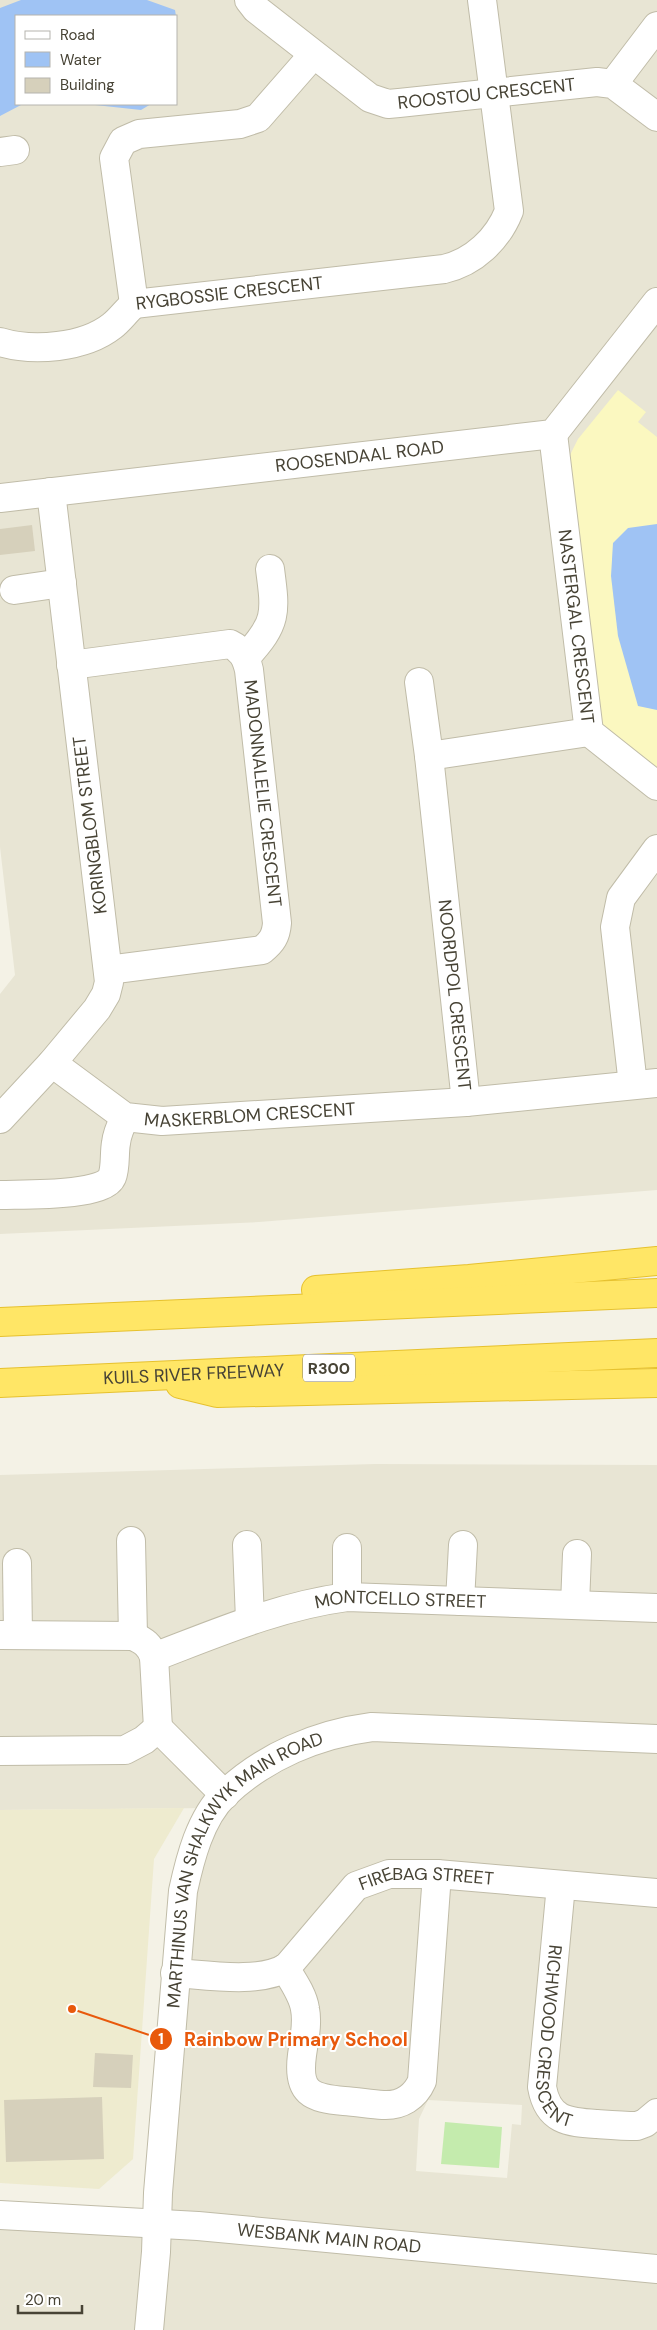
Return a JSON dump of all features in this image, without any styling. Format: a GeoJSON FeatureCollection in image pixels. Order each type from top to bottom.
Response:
{"type":"FeatureCollection","features":[{"type":"Feature","properties":{"kind":"highway"},"geometry":{"type":"LineString","coordinates":[[82,1319],[195,1299],[469,1279],[657,1261]]}},
{"type":"Feature","properties":{"kind":"highway"},"geometry":{"type":"LineString","coordinates":[[0,1322],[657,1293]]}},
{"type":"Feature","properties":{"kind":"highway","name":"KUILS RIVER FREEWAY"},"geometry":{"type":"LineString","coordinates":[[0,1383],[657,1354]]}},
{"type":"Feature","properties":{"kind":"highway"},"geometry":{"type":"LineString","coordinates":[[145,1377],[217,1393],[657,1383]]}},
{"type":"Feature","properties":{"kind":"street","name":"ROOSTOU CRESCENT"},"geometry":{"type":"LineString","coordinates":[[249,0],[256,10],[377,102],[399,103],[494,94],[582,82],[613,84]]}},
{"type":"Feature","properties":{"kind":"street","name":"RYGBOSSIE CRESCENT"},"geometry":{"type":"LineString","coordinates":[[313,55],[258,118],[240,124],[139,134],[123,141],[114,158],[134,304],[444,269],[469,260],[492,239],[506,220],[509,211],[482,0]]}},
{"type":"Feature","properties":{"kind":"street"},"geometry":{"type":"LineString","coordinates":[[657,26],[613,84],[657,117]]}},
{"type":"Feature","properties":{"kind":"street"},"geometry":{"type":"LineString","coordinates":[[554,434],[657,302]]}},
{"type":"Feature","properties":{"kind":"street"},"geometry":{"type":"LineString","coordinates":[[0,342],[40,346],[87,339],[111,326],[134,304]]}},
{"type":"Feature","properties":{"kind":"street","name":"ROOSENDAAL ROAD"},"geometry":{"type":"LineString","coordinates":[[0,498],[554,434]]}},
{"type":"Feature","properties":{"kind":"street","name":"NASTERGAL CRESCENT"},"geometry":{"type":"LineString","coordinates":[[554,434],[589,732],[657,786]]}},
{"type":"Feature","properties":{"kind":"street","name":"KORINGBLOM STREET"},"geometry":{"type":"LineString","coordinates":[[0,1119],[52,1063],[102,1002],[106,994],[108,970],[51,492]]}},
{"type":"Feature","properties":{"kind":"street"},"geometry":{"type":"LineString","coordinates":[[246,657],[264,636],[273,616],[274,600],[270,569]]}},
{"type":"Feature","properties":{"kind":"street"},"geometry":{"type":"LineString","coordinates":[[14,590],[62,583]]}},
{"type":"Feature","properties":{"kind":"street","name":"MADONNALELIE CRESCENT"},"geometry":{"type":"LineString","coordinates":[[71,665],[230,644],[242,650],[249,670],[272,874],[276,933],[271,943],[262,950],[108,970]]}},
{"type":"Feature","properties":{"kind":"street","name":"NOORDPOL CRESCENT"},"geometry":{"type":"LineString","coordinates":[[419,682],[429,756],[466,1102],[645,1084]]}},
{"type":"Feature","properties":{"kind":"street"},"geometry":{"type":"LineString","coordinates":[[429,756],[589,732]]}},
{"type":"Feature","properties":{"kind":"street"},"geometry":{"type":"LineString","coordinates":[[645,1084],[615,927],[622,898],[629,884],[657,849]]}},
{"type":"Feature","properties":{"kind":"street","name":"MASKERBLOM CRESCENT"},"geometry":{"type":"LineString","coordinates":[[52,1063],[125,1117],[171,1121],[466,1102]]}},
{"type":"Feature","properties":{"kind":"street"},"geometry":{"type":"LineString","coordinates":[[0,1195],[59,1193],[102,1187],[109,1182],[113,1174],[116,1140],[125,1117]]}},
{"type":"Feature","properties":{"kind":"street"},"geometry":{"type":"LineString","coordinates":[[130,1541],[133,1636]]}},
{"type":"Feature","properties":{"kind":"street"},"geometry":{"type":"LineString","coordinates":[[247,1545],[250,1620]]}},
{"type":"Feature","properties":{"kind":"street"},"geometry":{"type":"LineString","coordinates":[[460,1601],[463,1545]]}},
{"type":"Feature","properties":{"kind":"street"},"geometry":{"type":"LineString","coordinates":[[347,1597],[348,1548]]}},
{"type":"Feature","properties":{"kind":"street"},"geometry":{"type":"LineString","coordinates":[[575,1605],[577,1554]]}},
{"type":"Feature","properties":{"kind":"street"},"geometry":{"type":"LineString","coordinates":[[17,1563],[9,1635],[133,1636],[146,1643],[154,1658],[158,1728],[224,1795]]}},
{"type":"Feature","properties":{"kind":"street","name":"MONTCELLO STREET"},"geometry":{"type":"LineString","coordinates":[[154,1658],[250,1620],[317,1601],[347,1597],[657,1608]]}},
{"type":"Feature","properties":{"kind":"street","name":"MARTHINUS VAN SHALKWYK MAIN ROAD"},"geometry":{"type":"LineString","coordinates":[[149,2330],[175,1974],[183,1891],[192,1853],[205,1825],[224,1795],[266,1764],[312,1740],[346,1730],[372,1727],[657,1739]]}},
{"type":"Feature","properties":{"kind":"street"},"geometry":{"type":"LineString","coordinates":[[0,1751],[125,1750],[151,1736],[158,1728]]}},
{"type":"Feature","properties":{"kind":"street","name":"FIREBAG STREET"},"geometry":{"type":"LineString","coordinates":[[285,1968],[356,1886],[390,1874],[437,1874],[657,1893]]}},
{"type":"Feature","properties":{"kind":"street"},"geometry":{"type":"LineString","coordinates":[[175,1974],[246,1976],[275,1973],[285,1968],[302,1998],[305,2008],[306,2019],[300,2071],[304,2086],[309,2092],[322,2099],[386,2105],[403,2102],[412,2097],[422,2081],[437,1874]]}},
{"type":"Feature","properties":{"kind":"street","name":"RICHWOOD CRESCENT"},"geometry":{"type":"LineString","coordinates":[[561,1885],[542,2087],[546,2104],[560,2118],[573,2122],[637,2126],[645,2124],[657,2113]]}},
{"type":"Feature","properties":{"kind":"street","name":"WESBANK MAIN ROAD"},"geometry":{"type":"LineString","coordinates":[[0,2216],[157,2222],[657,2269]]}},
{"type":"Feature","properties":{"kind":"shaded area"},"geometry":{"type":"Polygon","coordinates":[[[0,0],[657,0],[657,1190],[259,1222],[0,1234],[0,994],[15,975],[0,847],[0,0]]]}},
{"type":"Feature","properties":{"kind":"shaded area"},"geometry":{"type":"Polygon","coordinates":[[[375,1464],[657,1465],[657,2330],[0,2330],[0,2218],[155,2220],[181,1887],[211,1808],[0,1810],[0,1475],[375,1464]],[[428,2100],[419,2119],[416,2171],[507,2178],[512,2124],[521,2125],[522,2105],[428,2100]]]}},
{"type":"Feature","properties":{"kind":"shaded area"},"geometry":{"type":"Polygon","coordinates":[[[184,1808],[154,1859],[133,2159],[99,2189],[0,2183],[0,1810],[184,1808]]]}},
{"type":"Feature","properties":{"kind":"green space"},"geometry":{"type":"Polygon","coordinates":[[[445,2122],[502,2127],[499,2168],[441,2164],[445,2122]]]}},
{"type":"Feature","properties":{"kind":"sand"},"geometry":{"type":"Polygon","coordinates":[[[618,390],[646,412],[638,422],[657,437],[657,778],[601,727],[568,459],[578,439],[618,390]]]}},
{"type":"Feature","properties":{"kind":"water"},"geometry":{"type":"Polygon","coordinates":[[[21,0],[147,0],[175,10],[176,15],[15,15],[15,105],[21,105],[0,116],[0,8],[21,0]]]}},
{"type":"Feature","properties":{"kind":"water"},"geometry":{"type":"Polygon","coordinates":[[[95,105],[149,105],[141,110],[95,105]]]}},
{"type":"Feature","properties":{"kind":"water"},"geometry":{"type":"Polygon","coordinates":[[[657,524],[657,710],[638,706],[618,636],[611,576],[613,543],[628,528],[657,524]]]}},
{"type":"Feature","properties":{"kind":"building"},"geometry":{"type":"Polygon","coordinates":[[[32,525],[35,551],[0,555],[0,529],[32,525]]]}},
{"type":"Feature","properties":{"kind":"building"},"geometry":{"type":"Polygon","coordinates":[[[95,2053],[133,2055],[131,2088],[93,2087],[95,2053]]]}},
{"type":"Feature","properties":{"kind":"building"},"geometry":{"type":"Polygon","coordinates":[[[102,2097],[104,2159],[6,2162],[4,2100],[102,2097]]]}},
{"type":"Feature","properties":{"kind":"place","name":"Rainbow Primary School"},"geometry":{"type":"Point","coordinates":[72,2009]}}]}
